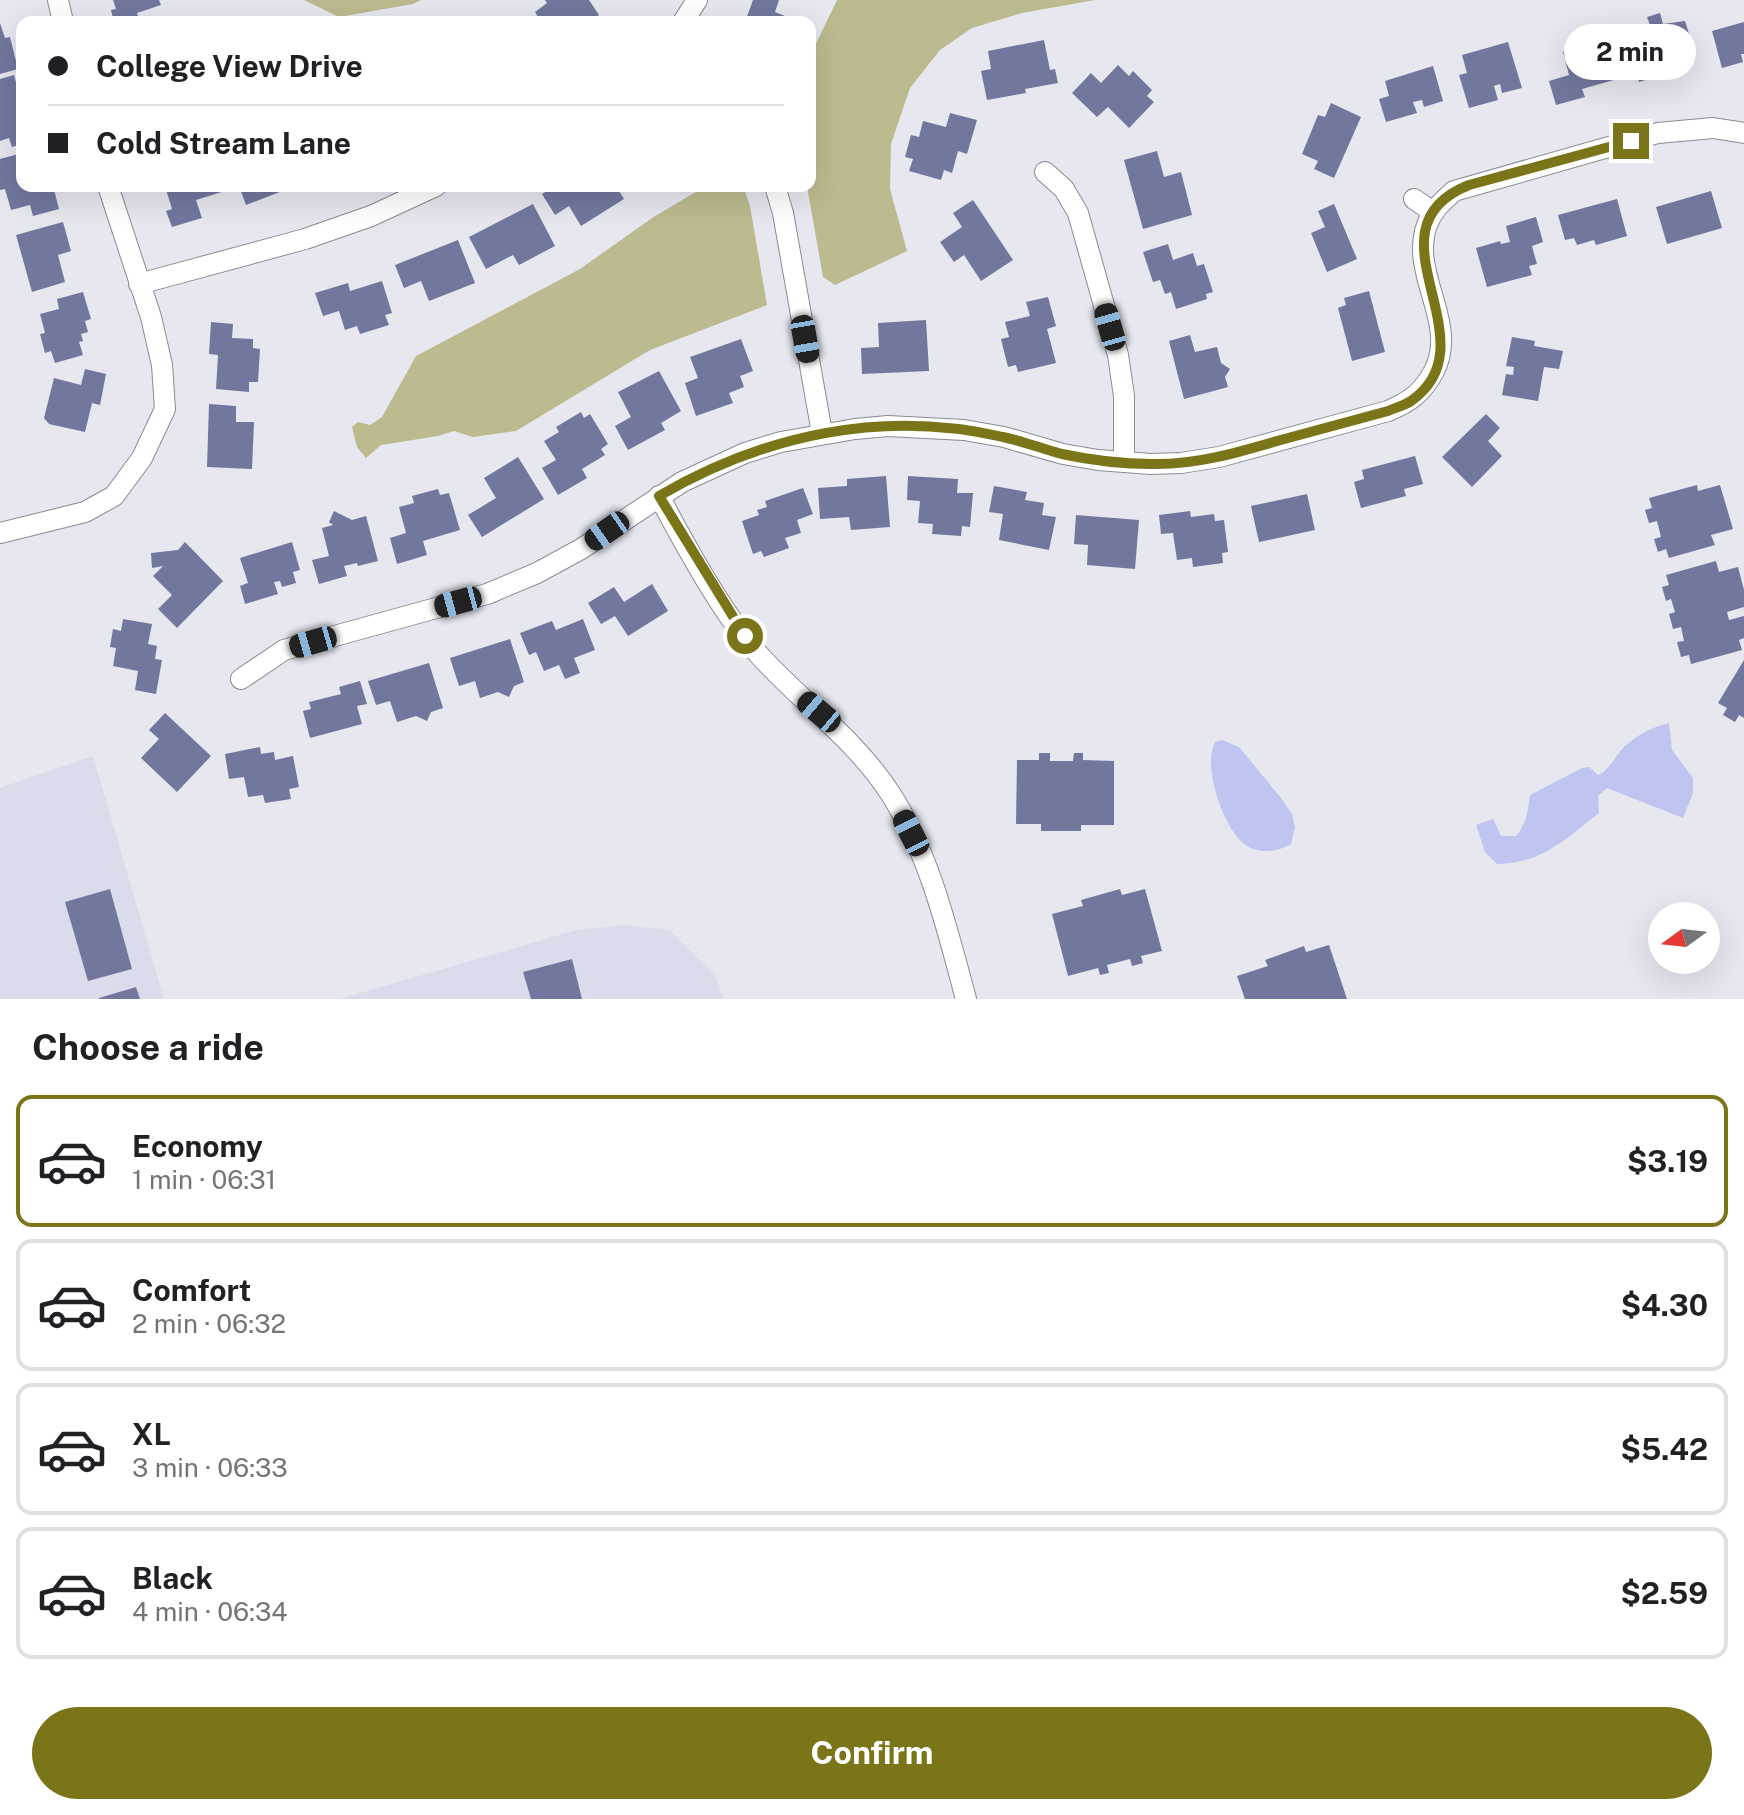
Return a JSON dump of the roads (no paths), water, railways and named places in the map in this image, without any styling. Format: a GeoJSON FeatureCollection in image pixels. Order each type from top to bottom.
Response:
{"type":"FeatureCollection","features":[{"type":"Feature","properties":{"kind":"street"},"geometry":{"type":"LineString","coordinates":[[241,679],[284,650],[487,594],[537,573],[581,549],[659,496],[709,468],[745,453],[822,433],[888,426],[964,430],[1004,437],[1063,454],[1166,464],[1219,457],[1388,411],[1411,401],[1428,383],[1438,363],[1443,343],[1422,247],[1433,212],[1454,191],[1658,133],[1713,128],[1744,133]]}},
{"type":"Feature","properties":{"kind":"street"},"geometry":{"type":"LineString","coordinates":[[1045,172],[1064,189],[1078,213],[1118,355],[1124,396],[1124,462]]}},
{"type":"Feature","properties":{"kind":"street"},"geometry":{"type":"LineString","coordinates":[[0,533],[85,512],[114,496],[142,458],[165,409],[162,365],[110,192]]}},
{"type":"Feature","properties":{"kind":"street"},"geometry":{"type":"LineString","coordinates":[[139,284],[305,239],[371,216],[423,192]]}},
{"type":"Feature","properties":{"kind":"street"},"geometry":{"type":"LineString","coordinates":[[777,192],[822,433]]}},
{"type":"Feature","properties":{"kind":"street"},"geometry":{"type":"LineString","coordinates":[[1414,199],[1433,212]]}},
{"type":"Feature","properties":{"kind":"street"},"geometry":{"type":"LineString","coordinates":[[659,496],[732,619],[758,653],[787,684],[836,727],[865,758],[891,795],[921,853],[966,999]]}},
{"type":"Feature","properties":{"kind":"water"},"geometry":{"type":"Polygon","coordinates":[[[1669,723],[1672,750],[1693,778],[1693,793],[1683,818],[1607,788],[1598,796],[1599,813],[1552,848],[1527,860],[1497,864],[1485,852],[1476,825],[1493,819],[1501,836],[1516,836],[1525,821],[1530,795],[1582,768],[1589,767],[1598,775],[1602,773],[1634,739],[1669,723]]]}},
{"type":"Feature","properties":{"kind":"water"},"geometry":{"type":"Polygon","coordinates":[[[1222,740],[1239,747],[1292,814],[1295,827],[1291,844],[1273,850],[1254,849],[1243,843],[1228,823],[1217,795],[1211,766],[1215,742],[1222,740]]]}}]}
